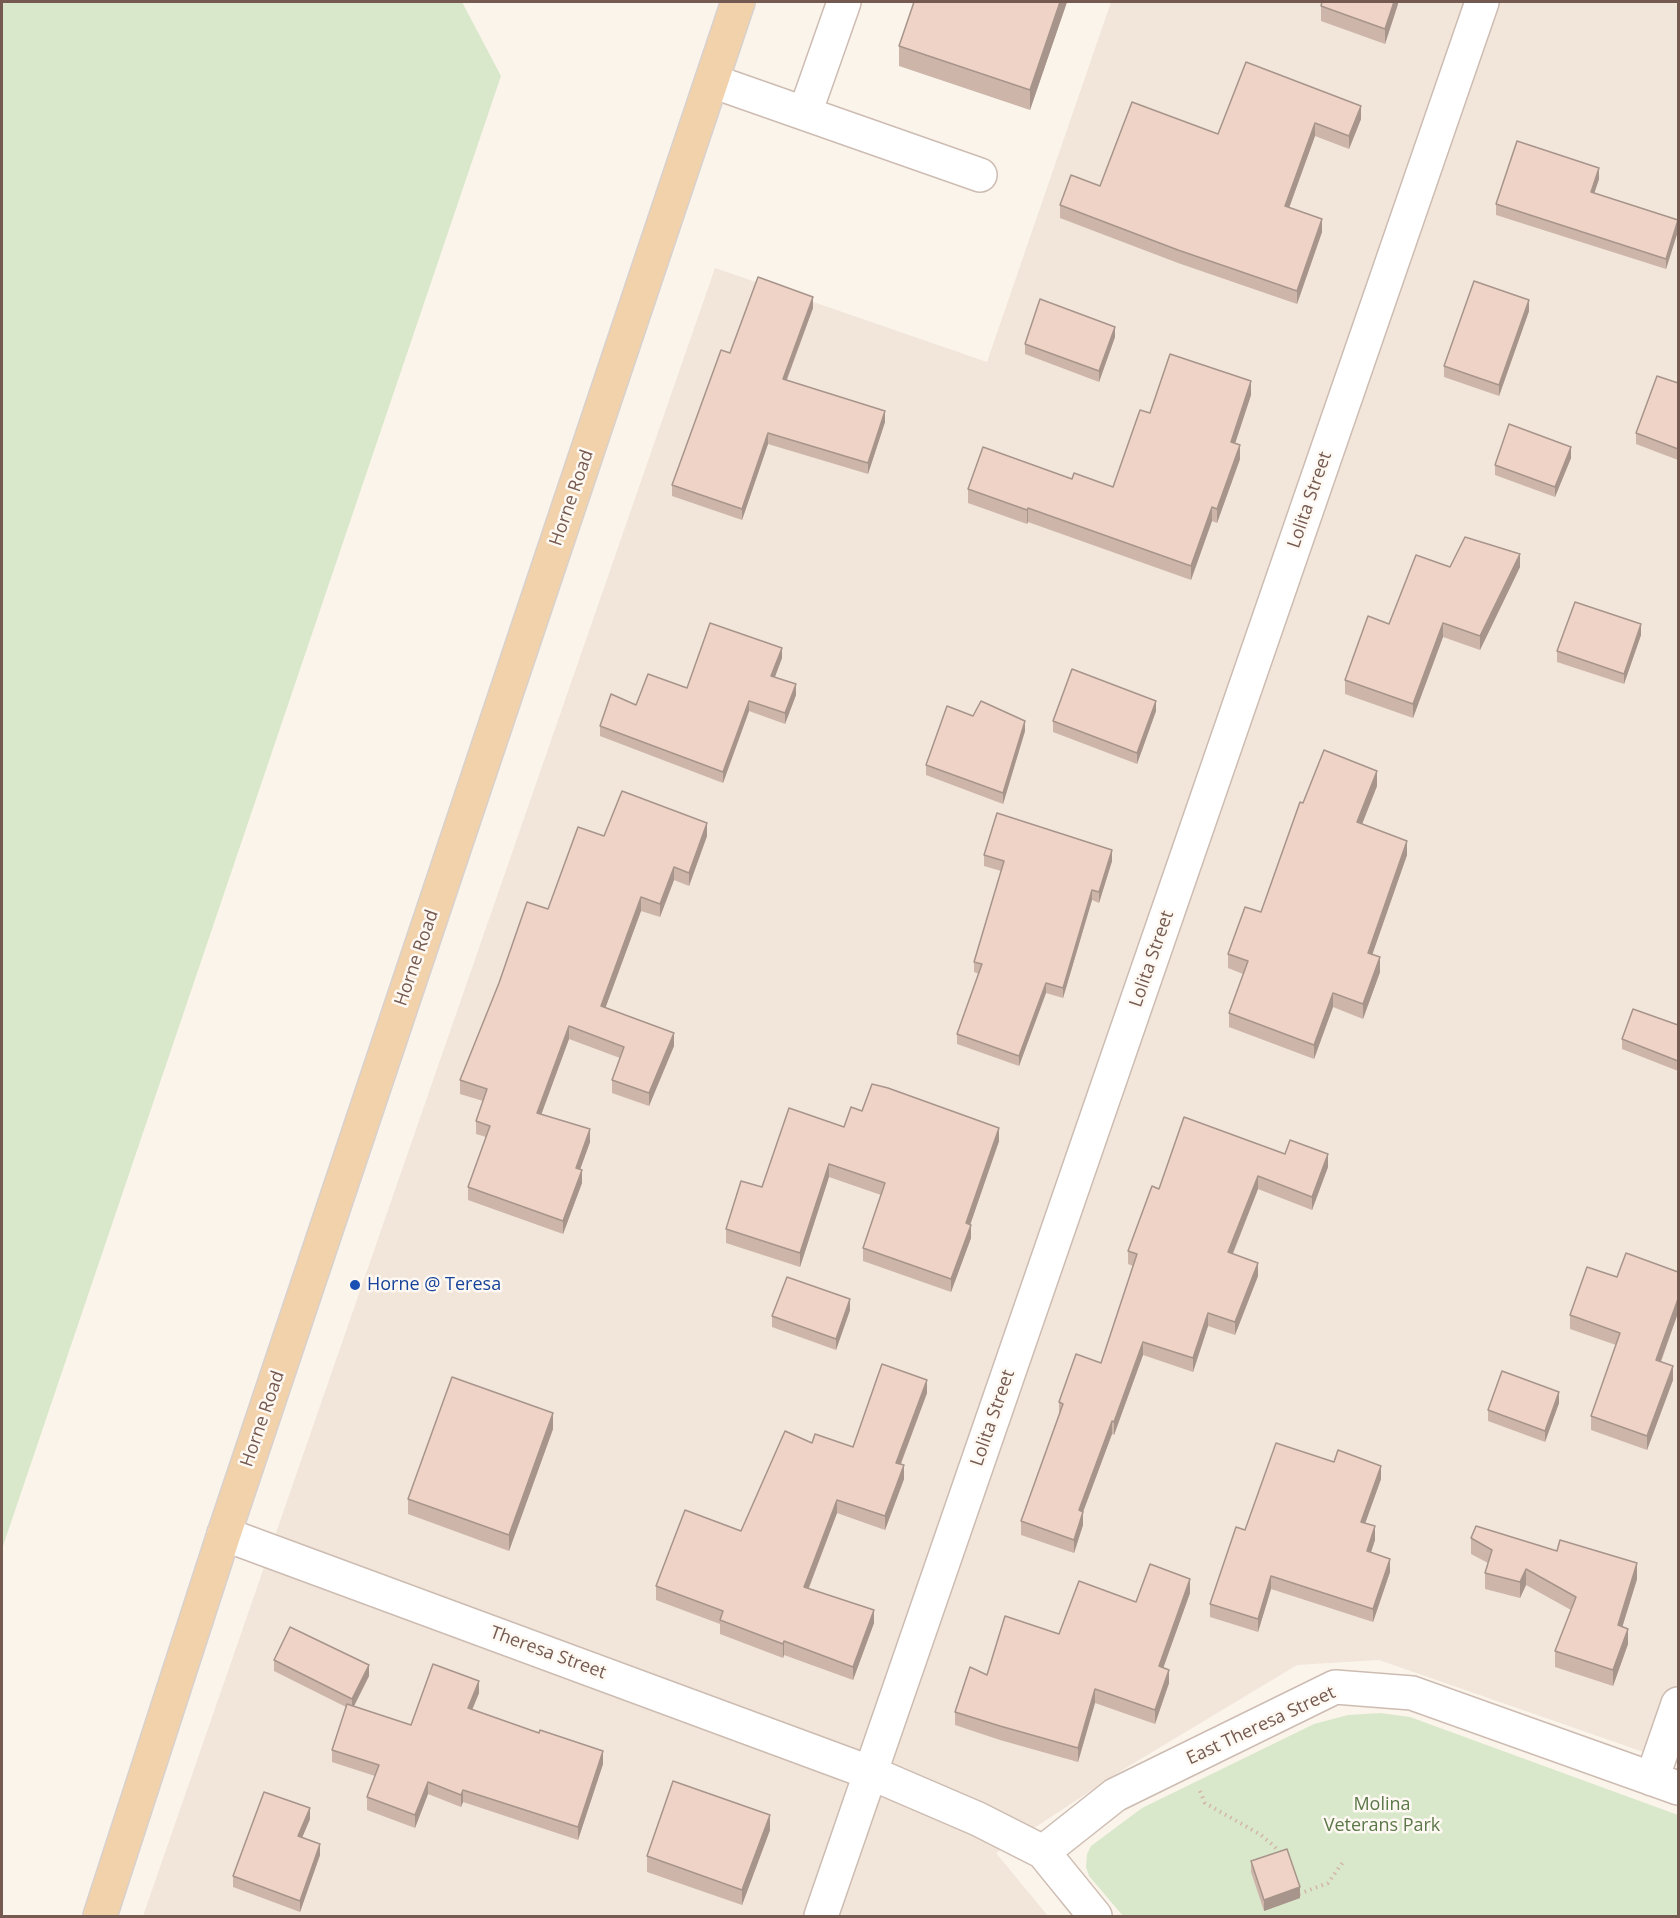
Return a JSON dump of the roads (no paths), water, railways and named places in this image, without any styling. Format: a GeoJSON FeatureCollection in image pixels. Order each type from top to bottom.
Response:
{"type":"FeatureCollection","features":[{"type":"Feature","properties":{"kind":"main road","name":"Horne Road"},"geometry":{"type":"LineString","coordinates":[[100,1917],[224,1534],[738,2]]}},
{"type":"Feature","properties":{"kind":"street"},"geometry":{"type":"LineString","coordinates":[[806,113],[844,2]]}},
{"type":"Feature","properties":{"kind":"street","name":"Lolita Street"},"geometry":{"type":"LineString","coordinates":[[821,1917],[1482,2]]}},
{"type":"Feature","properties":{"kind":"street"},"geometry":{"type":"LineString","coordinates":[[712,81],[980,175]]}},
{"type":"Feature","properties":{"kind":"street","name":"Theresa Street"},"geometry":{"type":"LineString","coordinates":[[224,1534],[871,1773]]}},
{"type":"Feature","properties":{"kind":"street","name":"East Theresa Street"},"geometry":{"type":"LineString","coordinates":[[1043,1852],[1115,1795],[1335,1688],[1412,1692],[1666,1784]]}},
{"type":"Feature","properties":{"kind":"street"},"geometry":{"type":"LineString","coordinates":[[1666,1784],[1678,1704]]}},
{"type":"Feature","properties":{"kind":"street"},"geometry":{"type":"LineString","coordinates":[[871,1773],[978,1819],[1043,1852],[1095,1917]]}},
{"type":"Feature","properties":{"kind":"place","name":"Horne @ Teresa"},"geometry":{"type":"Point","coordinates":[355,1285]}},
{"type":"Feature","properties":{"kind":"park label","name":"Molina Veterans Park"},"geometry":{"type":"Point","coordinates":[1382,1815]}}]}
